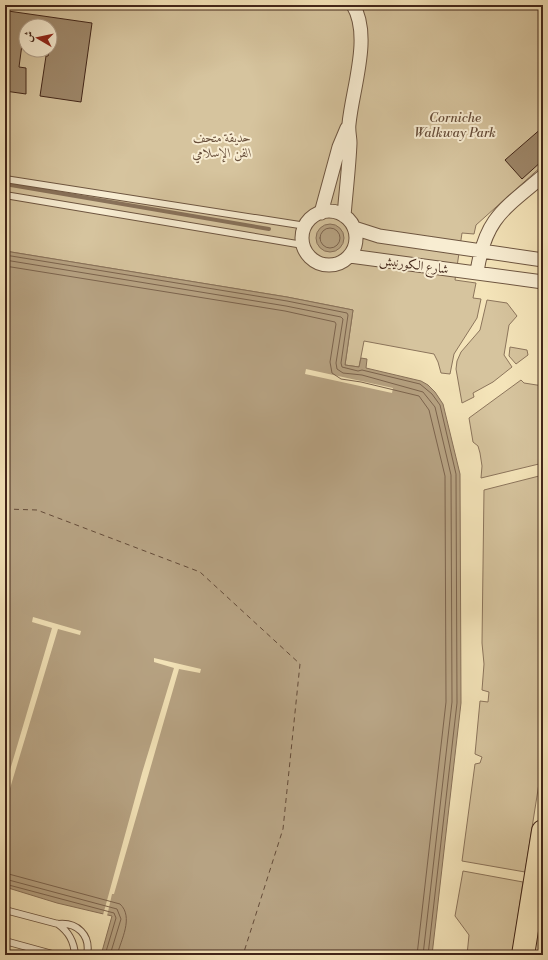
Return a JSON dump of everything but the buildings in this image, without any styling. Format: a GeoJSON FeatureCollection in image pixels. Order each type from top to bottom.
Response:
{"type":"FeatureCollection","features":[{"type":"Feature","properties":{"kind":"highway"},"geometry":{"type":"LineString","coordinates":[[523,955],[543,831]]}},
{"type":"Feature","properties":{"kind":"highway"},"geometry":{"type":"LineString","coordinates":[[536,878],[543,928]]}},
{"type":"Feature","properties":{"kind":"street"},"geometry":{"type":"LineString","coordinates":[[321,213],[339,147],[348,126],[360,45],[360,27],[357,12],[353,5]]}},
{"type":"Feature","properties":{"kind":"street"},"geometry":{"type":"LineString","coordinates":[[344,216],[350,142],[348,126]]}},
{"type":"Feature","properties":{"kind":"street"},"geometry":{"type":"LineString","coordinates":[[477,272],[484,238],[492,223],[507,206],[543,176]]}},
{"type":"Feature","properties":{"kind":"street"},"geometry":{"type":"LineString","coordinates":[[328,211],[344,216],[354,228],[356,243],[350,256],[335,265],[323,264],[312,259],[303,245],[303,232],[306,226],[315,216],[328,211]]}},
{"type":"Feature","properties":{"kind":"street","name":"شارع الكورنيش"},"geometry":{"type":"LineString","coordinates":[[354,228],[379,236],[480,252],[543,260]]}},
{"type":"Feature","properties":{"kind":"street","name":"شارع الكورنيش"},"geometry":{"type":"LineString","coordinates":[[350,256],[543,282]]}},
{"type":"Feature","properties":{"kind":"lane"},"geometry":{"type":"LineString","coordinates":[[5,179],[306,226]]}},
{"type":"Feature","properties":{"kind":"lane"},"geometry":{"type":"LineString","coordinates":[[5,195],[303,245]]}},
{"type":"Feature","properties":{"kind":"lane"},"geometry":{"type":"LineString","coordinates":[[5,910],[58,924],[70,924],[81,931],[88,942],[87,955]]}},
{"type":"Feature","properties":{"kind":"lane"},"geometry":{"type":"LineString","coordinates":[[58,924],[72,939],[75,945],[75,955]]}},
{"type":"Feature","properties":{"kind":"lane"},"geometry":{"type":"LineString","coordinates":[[5,941],[56,955]]}},
{"type":"Feature","properties":{"kind":"lane"},"geometry":{"type":"LineString","coordinates":[[25,947],[33,955]]}},
{"type":"Feature","properties":{"kind":"green space","name":"حديقة متحف الفن الإسلامي"},"geometry":{"type":"Polygon","coordinates":[[[5,5],[543,5],[543,165],[476,225],[474,234],[462,233],[455,280],[476,283],[473,298],[481,299],[477,318],[454,354],[450,374],[441,373],[434,354],[364,341],[359,367],[345,365],[353,310],[287,297],[5,251],[5,5]]]}},
{"type":"Feature","properties":{"kind":"green space"},"geometry":{"type":"Polygon","coordinates":[[[487,300],[507,303],[517,316],[509,325],[504,355],[512,367],[493,382],[473,393],[474,397],[462,403],[456,369],[457,361],[461,352],[480,330],[487,300]]]}},
{"type":"Feature","properties":{"kind":"green space"},"geometry":{"type":"Polygon","coordinates":[[[510,347],[527,350],[528,355],[516,364],[509,356],[510,347]]]}},
{"type":"Feature","properties":{"kind":"green space"},"geometry":{"type":"Polygon","coordinates":[[[521,380],[524,383],[543,386],[543,463],[481,478],[482,466],[480,453],[478,446],[473,442],[469,418],[521,380]]]}},
{"type":"Feature","properties":{"kind":"green space"},"geometry":{"type":"Polygon","coordinates":[[[543,475],[543,758],[525,872],[462,861],[475,764],[480,763],[482,757],[475,754],[480,701],[488,702],[489,692],[482,690],[484,664],[482,643],[484,490],[543,475]]]}},
{"type":"Feature","properties":{"kind":"green space"},"geometry":{"type":"Polygon","coordinates":[[[463,871],[523,882],[512,955],[467,955],[469,935],[455,916],[463,871]]]}},
{"type":"Feature","properties":{"kind":"water"},"geometry":{"type":"Polygon","coordinates":[[[330,224],[340,228],[344,238],[340,248],[330,252],[320,248],[316,238],[320,228],[330,224]]]}},
{"type":"Feature","properties":{"kind":"water"},"geometry":{"type":"Polygon","coordinates":[[[5,251],[287,297],[353,310],[345,365],[359,367],[361,358],[367,359],[366,368],[421,381],[428,385],[443,404],[460,474],[461,703],[432,955],[101,955],[112,916],[57,903],[5,887],[5,251]]]}},
{"type":"Feature","properties":{"kind":"pier"},"geometry":{"type":"Polygon","coordinates":[[[306,369],[393,388],[392,393],[305,374],[306,369]]]}},
{"type":"Feature","properties":{"kind":"pier"},"geometry":{"type":"Polygon","coordinates":[[[33,617],[81,631],[80,635],[58,629],[5,805],[5,787],[52,628],[32,622],[33,617]]]}},
{"type":"Feature","properties":{"kind":"pier"},"geometry":{"type":"Polygon","coordinates":[[[154,658],[201,669],[200,673],[179,669],[114,894],[112,894],[107,916],[103,915],[142,773],[174,668],[154,662],[154,658]]]}},
{"type":"Feature","properties":{"kind":"waterway"},"geometry":{"type":"LineString","coordinates":[[5,184],[269,229]]}},
{"type":"Feature","properties":{"kind":"ferry route"},"geometry":{"type":"LineString","coordinates":[[5,509],[37,510],[200,572],[300,664],[283,829],[243,955]]}},
{"type":"Feature","properties":{"kind":"park label","name":"Corniche Walkway Park"},"geometry":{"type":"Point","coordinates":[455,124]}}]}
